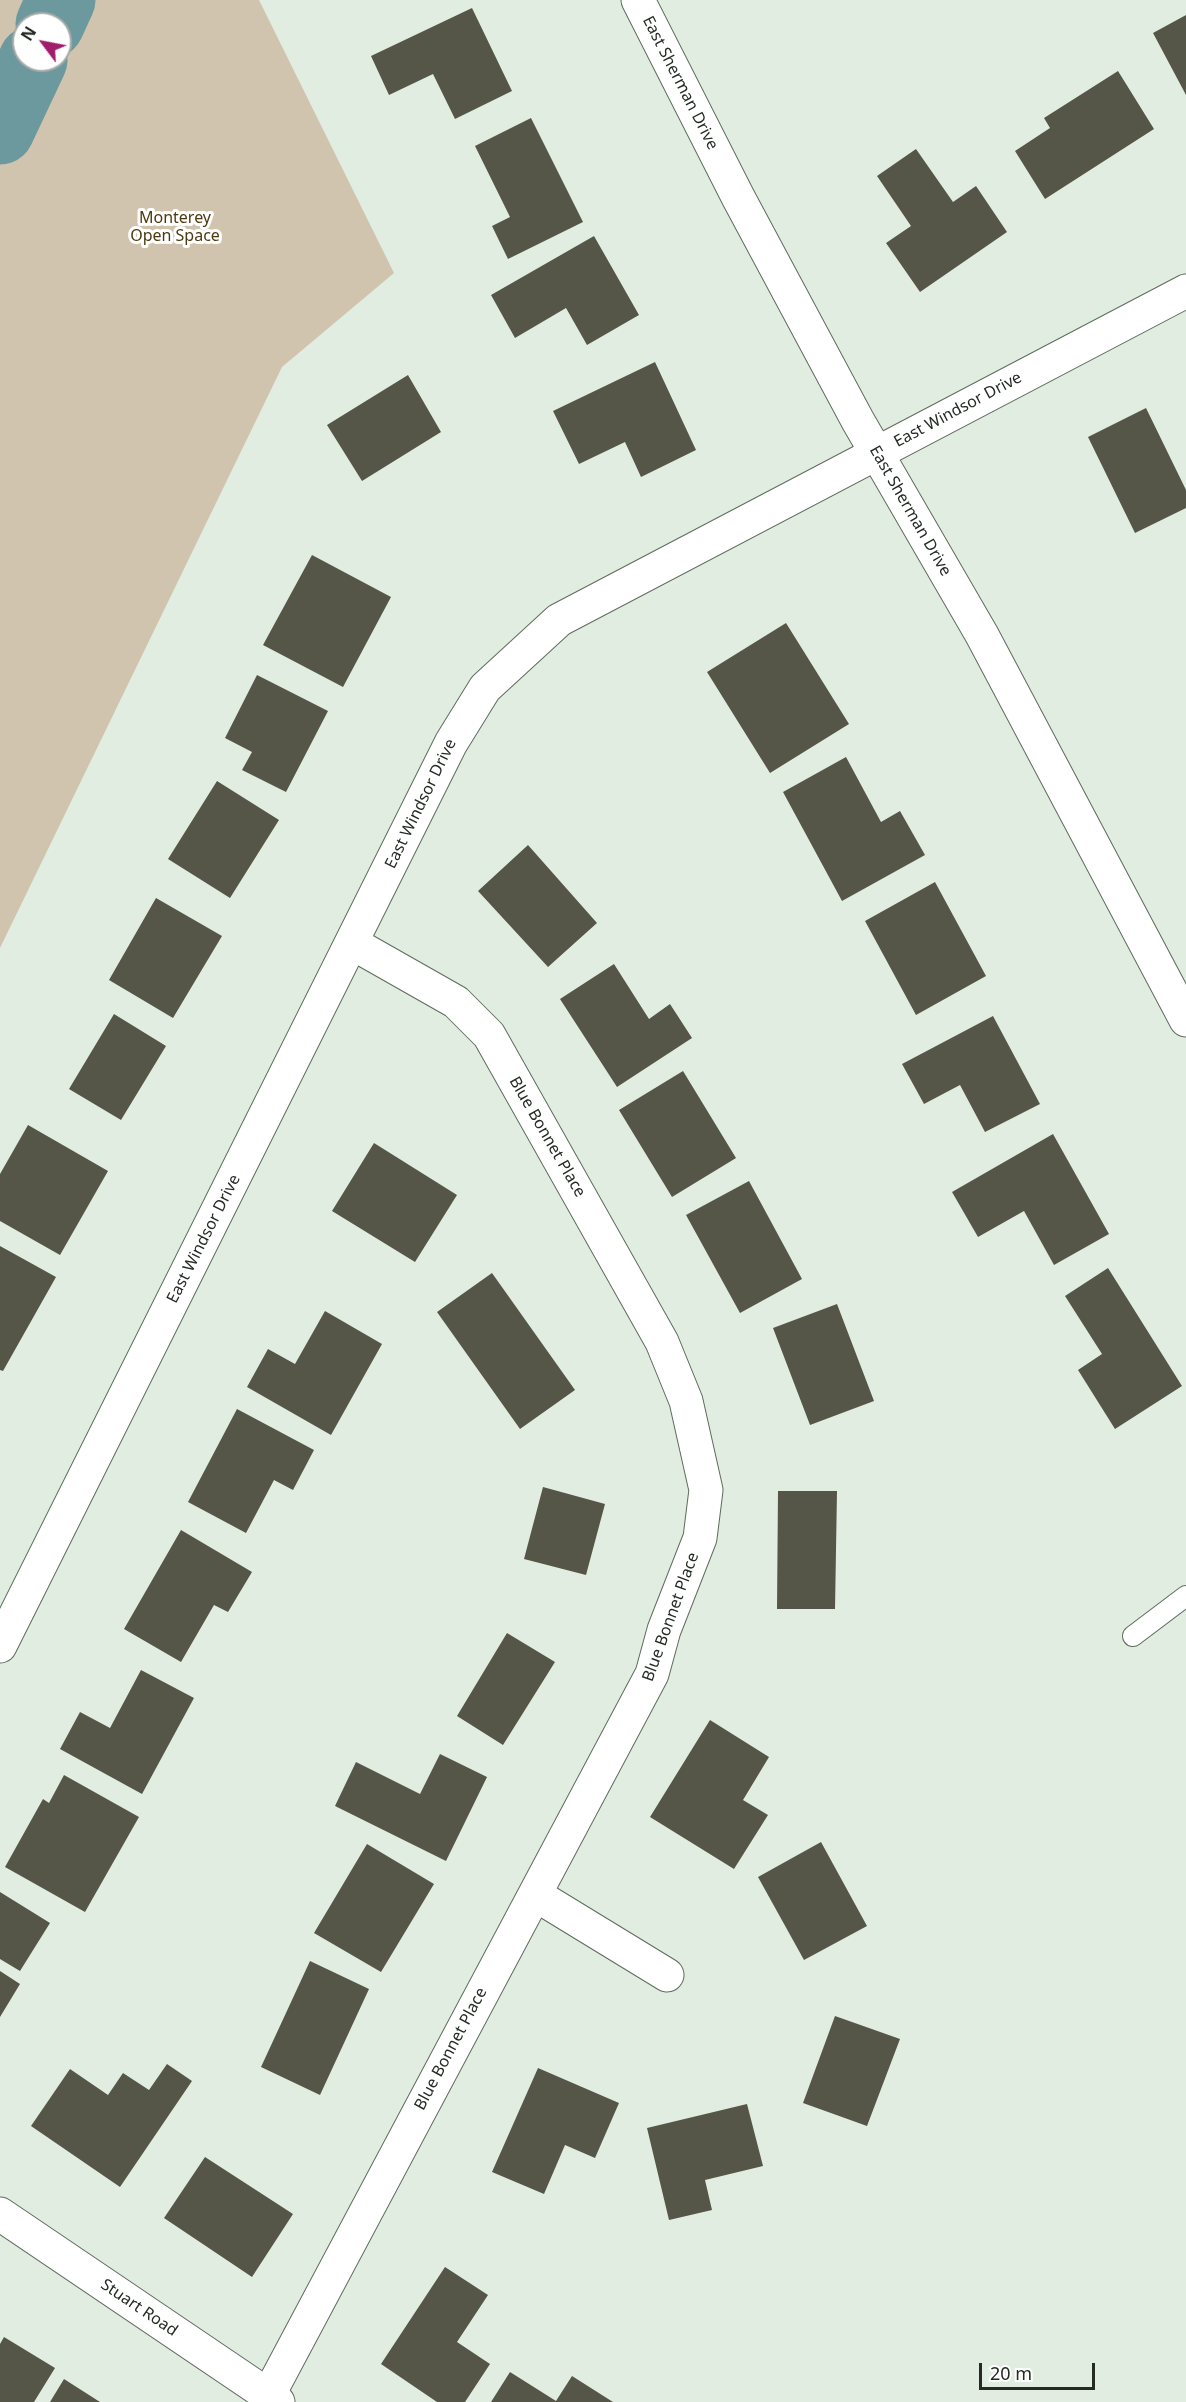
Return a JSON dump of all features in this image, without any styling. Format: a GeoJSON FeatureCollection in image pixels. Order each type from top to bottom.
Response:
{"type":"FeatureCollection","features":[{"type":"Feature","properties":{"kind":"street","name":"East Sherman Drive"},"geometry":{"type":"LineString","coordinates":[[638,0],[747,214],[875,453],[982,635],[1186,1020]]}},
{"type":"Feature","properties":{"kind":"street","name":"East Windsor Drive"},"geometry":{"type":"LineString","coordinates":[[0,1646],[451,743],[484,688],[559,620],[1186,291]]}},
{"type":"Feature","properties":{"kind":"street","name":"Blue Bonnet Place"},"geometry":{"type":"LineString","coordinates":[[273,2399],[467,2018],[536,1895],[652,1674],[664,1630],[700,1538],[706,1490],[686,1401],[662,1341],[489,1035],[456,1002],[352,943]]}},
{"type":"Feature","properties":{"kind":"street"},"geometry":{"type":"LineString","coordinates":[[536,1895],[667,1975]]}},
{"type":"Feature","properties":{"kind":"street","name":"Stuart Road"},"geometry":{"type":"LineString","coordinates":[[0,2214],[273,2399]]}},
{"type":"Feature","properties":{"kind":"lane"},"geometry":{"type":"LineString","coordinates":[[1133,1636],[1186,1596]]}},
{"type":"Feature","properties":{"kind":"green space","name":"Monterey Open Space"},"geometry":{"type":"Polygon","coordinates":[[[0,0],[259,0],[394,273],[282,367],[0,948],[0,0]]]}},
{"type":"Feature","properties":{"kind":"building"},"geometry":{"type":"Polygon","coordinates":[[[472,8],[512,91],[455,119],[433,74],[389,95],[371,56],[472,8]]]}},
{"type":"Feature","properties":{"kind":"building"},"geometry":{"type":"Polygon","coordinates":[[[1186,15],[1186,95],[1153,33],[1186,15]]]}},
{"type":"Feature","properties":{"kind":"building"},"geometry":{"type":"Polygon","coordinates":[[[1118,71],[1154,129],[1045,199],[1015,151],[1050,128],[1044,118],[1118,71]]]}},
{"type":"Feature","properties":{"kind":"building"},"geometry":{"type":"Polygon","coordinates":[[[531,118],[583,222],[508,259],[492,226],[510,217],[475,146],[531,118]]]}},
{"type":"Feature","properties":{"kind":"building"},"geometry":{"type":"Polygon","coordinates":[[[916,149],[953,202],[976,186],[1007,232],[920,292],[886,243],[911,226],[877,176],[916,149]]]}},
{"type":"Feature","properties":{"kind":"building"},"geometry":{"type":"Polygon","coordinates":[[[594,236],[639,315],[587,345],[566,308],[515,338],[491,295],[594,236]]]}},
{"type":"Feature","properties":{"kind":"building"},"geometry":{"type":"Polygon","coordinates":[[[655,362],[696,450],[641,477],[625,442],[579,464],[553,411],[655,362]]]}},
{"type":"Feature","properties":{"kind":"building"},"geometry":{"type":"Polygon","coordinates":[[[408,375],[441,432],[362,481],[327,425],[408,375]]]}},
{"type":"Feature","properties":{"kind":"building"},"geometry":{"type":"Polygon","coordinates":[[[1146,408],[1186,490],[1186,508],[1135,533],[1088,437],[1146,408]]]}},
{"type":"Feature","properties":{"kind":"building"},"geometry":{"type":"Polygon","coordinates":[[[312,555],[391,597],[343,687],[263,645],[312,555]]]}},
{"type":"Feature","properties":{"kind":"building"},"geometry":{"type":"Polygon","coordinates":[[[786,623],[849,724],[770,773],[707,672],[786,623]]]}},
{"type":"Feature","properties":{"kind":"building"},"geometry":{"type":"Polygon","coordinates":[[[257,675],[328,711],[286,792],[242,770],[252,752],[225,738],[257,675]]]}},
{"type":"Feature","properties":{"kind":"building"},"geometry":{"type":"Polygon","coordinates":[[[846,757],[881,822],[900,811],[925,855],[842,901],[783,792],[846,757]]]}},
{"type":"Feature","properties":{"kind":"building"},"geometry":{"type":"Polygon","coordinates":[[[217,781],[279,820],[230,898],[168,859],[217,781]]]}},
{"type":"Feature","properties":{"kind":"building"},"geometry":{"type":"Polygon","coordinates":[[[528,845],[597,923],[548,967],[478,891],[528,845]]]}},
{"type":"Feature","properties":{"kind":"building"},"geometry":{"type":"Polygon","coordinates":[[[935,882],[986,976],[916,1015],[865,921],[935,882]]]}},
{"type":"Feature","properties":{"kind":"building"},"geometry":{"type":"Polygon","coordinates":[[[156,898],[222,936],[173,1018],[109,980],[156,898]]]}},
{"type":"Feature","properties":{"kind":"building"},"geometry":{"type":"Polygon","coordinates":[[[614,964],[649,1019],[670,1004],[692,1038],[617,1087],[560,999],[614,964]]]}},
{"type":"Feature","properties":{"kind":"building"},"geometry":{"type":"Polygon","coordinates":[[[114,1014],[166,1046],[121,1120],[69,1089],[114,1014]]]}},
{"type":"Feature","properties":{"kind":"building"},"geometry":{"type":"Polygon","coordinates":[[[993,1016],[1040,1104],[985,1132],[960,1085],[924,1104],[902,1064],[993,1016]]]}},
{"type":"Feature","properties":{"kind":"building"},"geometry":{"type":"Polygon","coordinates":[[[683,1071],[736,1158],[672,1197],[619,1110],[683,1071]]]}},
{"type":"Feature","properties":{"kind":"building"},"geometry":{"type":"Polygon","coordinates":[[[28,1125],[108,1171],[60,1255],[0,1221],[0,1174],[28,1125]]]}},
{"type":"Feature","properties":{"kind":"building"},"geometry":{"type":"Polygon","coordinates":[[[1053,1134],[1109,1234],[1054,1265],[1024,1211],[978,1237],[952,1192],[1053,1134]]]}},
{"type":"Feature","properties":{"kind":"building"},"geometry":{"type":"Polygon","coordinates":[[[374,1143],[457,1195],[415,1262],[332,1211],[374,1143]]]}},
{"type":"Feature","properties":{"kind":"building"},"geometry":{"type":"Polygon","coordinates":[[[749,1181],[802,1279],[740,1313],[686,1215],[749,1181]]]}},
{"type":"Feature","properties":{"kind":"building"},"geometry":{"type":"Polygon","coordinates":[[[0,1246],[56,1277],[3,1371],[0,1370],[0,1246]]]}},
{"type":"Feature","properties":{"kind":"building"},"geometry":{"type":"Polygon","coordinates":[[[1108,1268],[1182,1386],[1115,1429],[1078,1370],[1102,1354],[1065,1296],[1108,1268]]]}},
{"type":"Feature","properties":{"kind":"building"},"geometry":{"type":"Polygon","coordinates":[[[492,1273],[575,1390],[520,1429],[437,1312],[492,1273]]]}},
{"type":"Feature","properties":{"kind":"building"},"geometry":{"type":"Polygon","coordinates":[[[837,1304],[874,1401],[810,1425],[773,1328],[837,1304]]]}},
{"type":"Feature","properties":{"kind":"building"},"geometry":{"type":"Polygon","coordinates":[[[325,1311],[382,1344],[331,1435],[247,1387],[268,1349],[295,1364],[325,1311]]]}},
{"type":"Feature","properties":{"kind":"building"},"geometry":{"type":"Polygon","coordinates":[[[237,1409],[314,1450],[293,1490],[274,1480],[246,1533],[188,1502],[237,1409]]]}},
{"type":"Feature","properties":{"kind":"building"},"geometry":{"type":"Polygon","coordinates":[[[543,1487],[605,1504],[586,1575],[524,1559],[543,1487]]]}},
{"type":"Feature","properties":{"kind":"building"},"geometry":{"type":"Polygon","coordinates":[[[778,1491],[837,1491],[835,1609],[777,1609],[778,1491]]]}},
{"type":"Feature","properties":{"kind":"building"},"geometry":{"type":"Polygon","coordinates":[[[181,1530],[252,1572],[228,1612],[214,1605],[181,1662],[124,1629],[181,1530]]]}},
{"type":"Feature","properties":{"kind":"building"},"geometry":{"type":"Polygon","coordinates":[[[507,1633],[555,1662],[503,1745],[457,1716],[507,1633]]]}},
{"type":"Feature","properties":{"kind":"building"},"geometry":{"type":"Polygon","coordinates":[[[141,1670],[194,1698],[142,1794],[60,1749],[80,1712],[110,1728],[141,1670]]]}},
{"type":"Feature","properties":{"kind":"building"},"geometry":{"type":"Polygon","coordinates":[[[710,1720],[769,1757],[743,1800],[768,1815],[734,1869],[650,1817],[710,1720]]]}},
{"type":"Feature","properties":{"kind":"building"},"geometry":{"type":"Polygon","coordinates":[[[440,1754],[487,1777],[446,1861],[335,1806],[356,1762],[420,1794],[440,1754]]]}},
{"type":"Feature","properties":{"kind":"building"},"geometry":{"type":"Polygon","coordinates":[[[64,1775],[139,1817],[85,1912],[5,1867],[43,1799],[49,1803],[64,1775]]]}},
{"type":"Feature","properties":{"kind":"building"},"geometry":{"type":"Polygon","coordinates":[[[821,1842],[867,1926],[804,1960],[758,1877],[821,1842]]]}},
{"type":"Feature","properties":{"kind":"building"},"geometry":{"type":"Polygon","coordinates":[[[367,1844],[434,1884],[381,1972],[314,1933],[367,1844]]]}},
{"type":"Feature","properties":{"kind":"building"},"geometry":{"type":"Polygon","coordinates":[[[0,1892],[50,1923],[20,1971],[0,1959],[0,1892]]]}},
{"type":"Feature","properties":{"kind":"building"},"geometry":{"type":"Polygon","coordinates":[[[310,1961],[369,1989],[320,2095],[261,2067],[310,1961]]]}},
{"type":"Feature","properties":{"kind":"building"},"geometry":{"type":"Polygon","coordinates":[[[0,1971],[20,1984],[0,2017],[0,1971]]]}},
{"type":"Feature","properties":{"kind":"building"},"geometry":{"type":"Polygon","coordinates":[[[835,2016],[900,2039],[867,2126],[803,2103],[835,2016]]]}},
{"type":"Feature","properties":{"kind":"building"},"geometry":{"type":"Polygon","coordinates":[[[167,2064],[192,2081],[120,2187],[31,2126],[70,2069],[108,2095],[123,2073],[149,2090],[167,2064]]]}},
{"type":"Feature","properties":{"kind":"building"},"geometry":{"type":"Polygon","coordinates":[[[538,2068],[619,2103],[595,2158],[565,2145],[544,2194],[492,2172],[538,2068]]]}},
{"type":"Feature","properties":{"kind":"building"},"geometry":{"type":"Polygon","coordinates":[[[747,2104],[763,2166],[705,2180],[712,2210],[669,2220],[647,2128],[747,2104]]]}},
{"type":"Feature","properties":{"kind":"building"},"geometry":{"type":"Polygon","coordinates":[[[205,2157],[293,2214],[252,2277],[164,2218],[205,2157]]]}},
{"type":"Feature","properties":{"kind":"building"},"geometry":{"type":"Polygon","coordinates":[[[445,2267],[488,2295],[457,2342],[490,2364],[465,2402],[437,2402],[381,2364],[445,2267]]]}},
{"type":"Feature","properties":{"kind":"building"},"geometry":{"type":"Polygon","coordinates":[[[4,2337],[55,2368],[34,2402],[0,2402],[0,2344],[4,2337]]]}},
{"type":"Feature","properties":{"kind":"building"},"geometry":{"type":"Polygon","coordinates":[[[510,2372],[556,2401],[572,2376],[613,2402],[491,2402],[510,2372]]]}},
{"type":"Feature","properties":{"kind":"building"},"geometry":{"type":"Polygon","coordinates":[[[64,2379],[100,2402],[50,2402],[64,2379]]]}},
{"type":"Feature","properties":{"kind":"waterway"},"geometry":{"type":"LineString","coordinates":[[56,12],[61,0]]}},
{"type":"Feature","properties":{"kind":"waterway"},"geometry":{"type":"LineString","coordinates":[[0,130],[27,72]]}}]}
